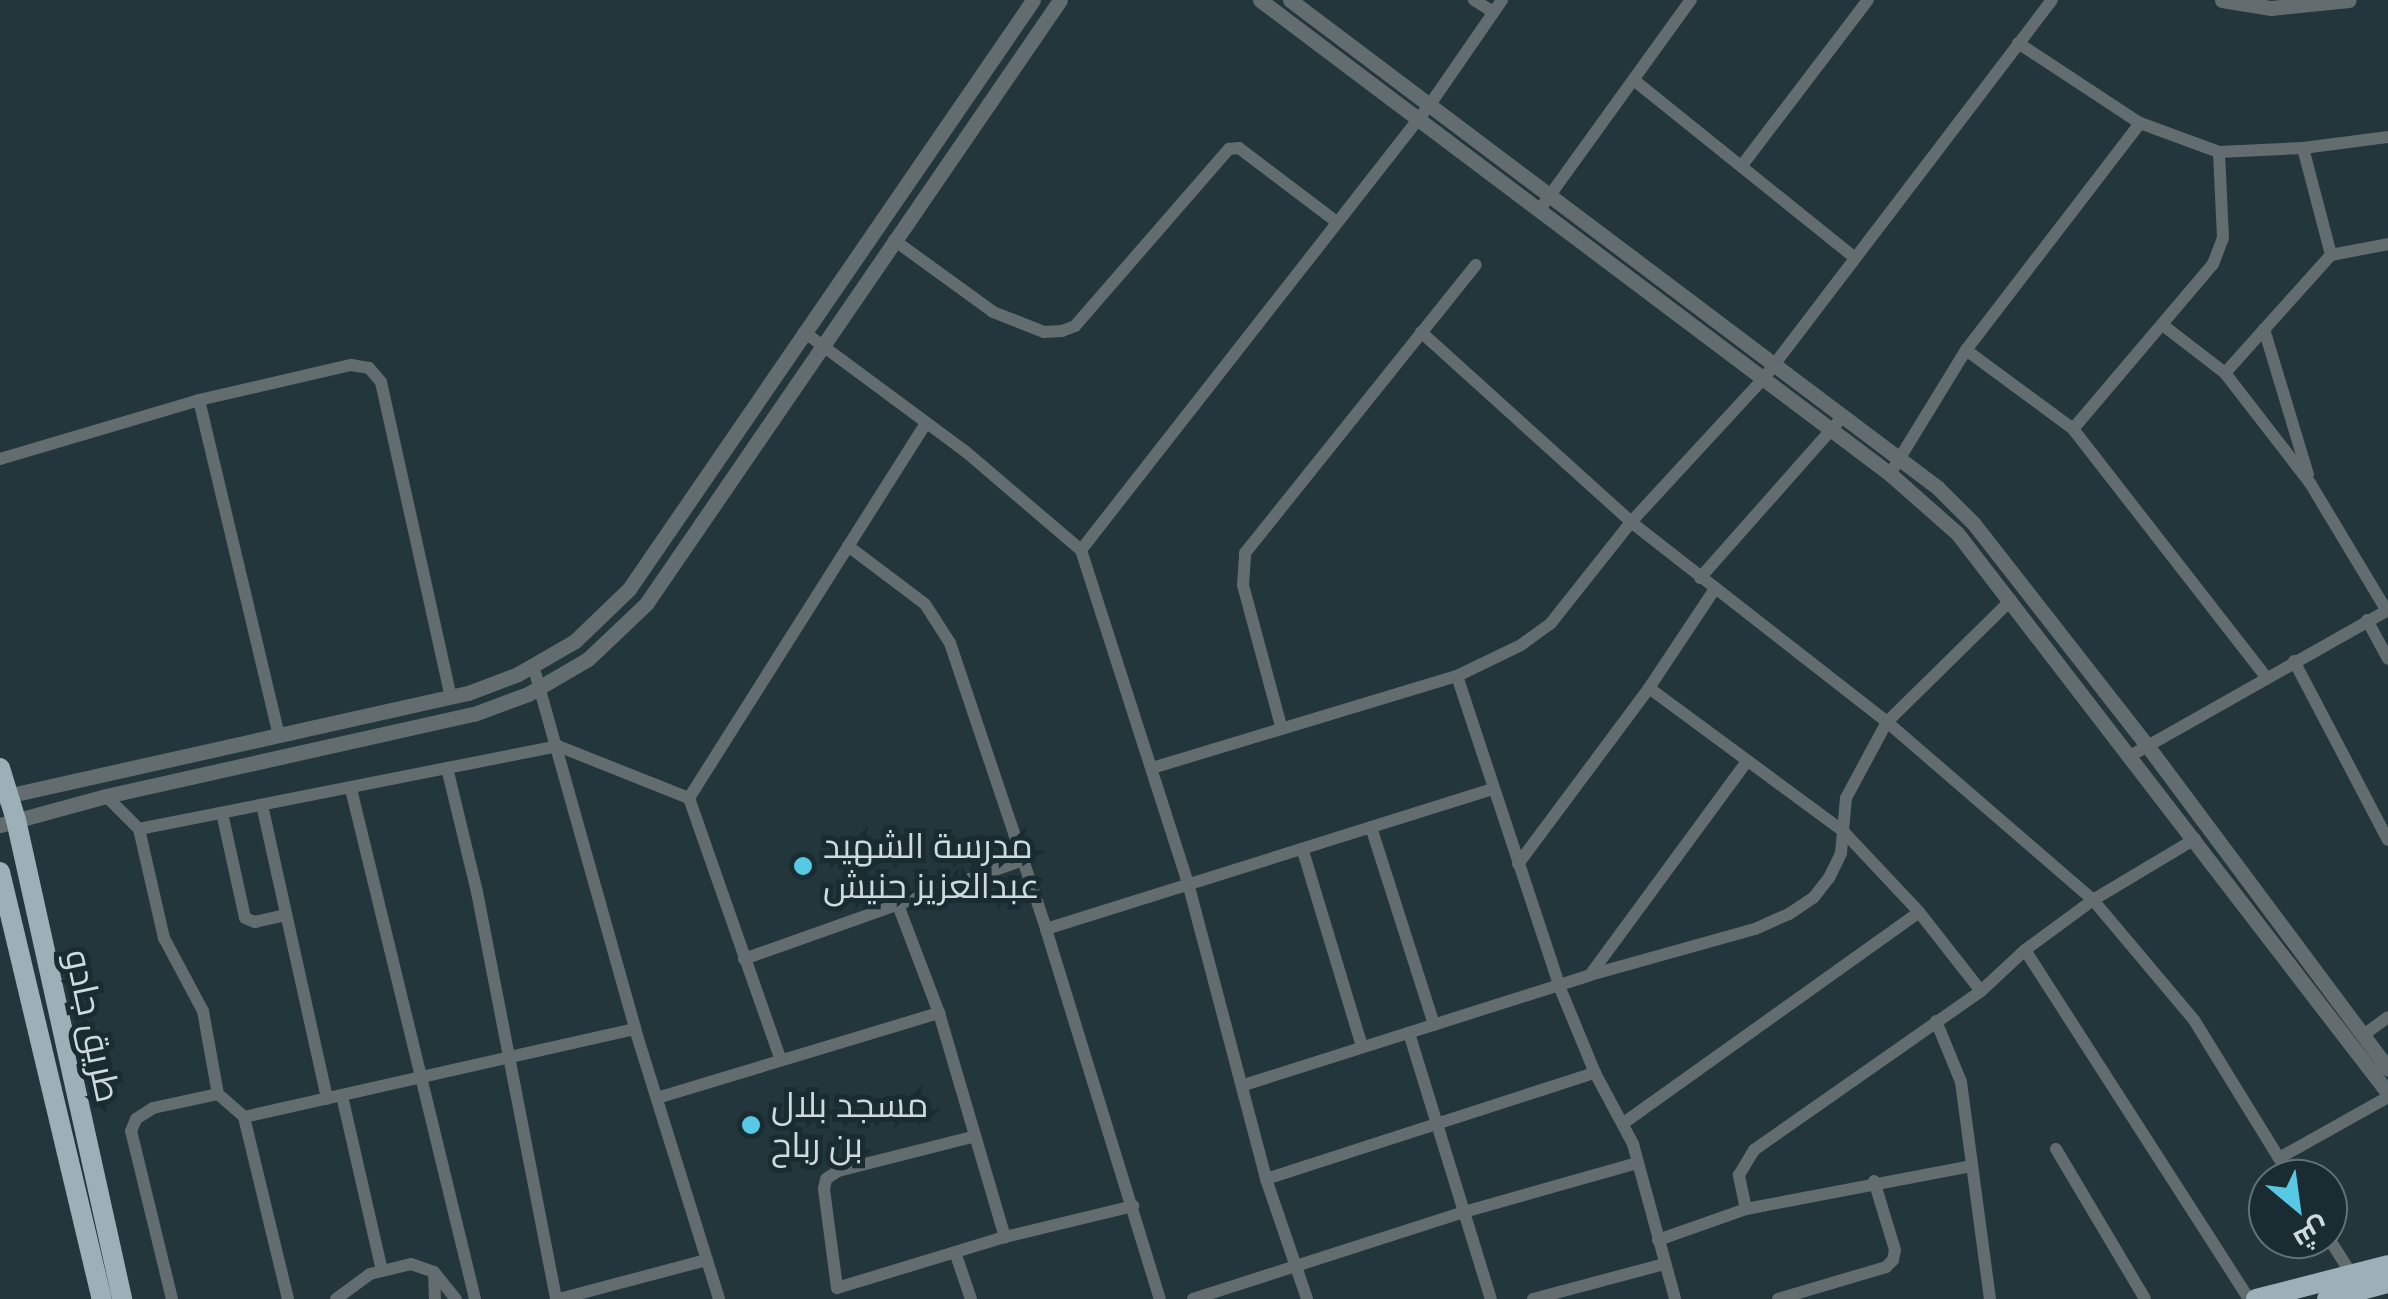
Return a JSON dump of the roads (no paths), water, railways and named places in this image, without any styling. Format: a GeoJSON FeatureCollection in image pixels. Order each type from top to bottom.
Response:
{"type":"FeatureCollection","features":[{"type":"Feature","properties":{"kind":"highway","name":"طريق جادو"},"geometry":{"type":"LineString","coordinates":[[0,768],[104,1298]]}},
{"type":"Feature","properties":{"kind":"highway","name":"طريق جادو"},"geometry":{"type":"LineString","coordinates":[[0,872],[104,1298]]}},
{"type":"Feature","properties":{"kind":"highway"},"geometry":{"type":"LineString","coordinates":[[2253,1299],[2388,1265]]}},
{"type":"Feature","properties":{"kind":"highway"},"geometry":{"type":"LineString","coordinates":[[2327,1299],[2388,1283]]}},
{"type":"Feature","properties":{"kind":"street"},"geometry":{"type":"LineString","coordinates":[[4,796],[450,697],[534,665],[574,641],[629,589],[1034,0]]}},
{"type":"Feature","properties":{"kind":"street"},"geometry":{"type":"LineString","coordinates":[[8,823],[106,796],[474,714],[540,687],[588,658],[646,604],[1060,0]]}},
{"type":"Feature","properties":{"kind":"street"},"geometry":{"type":"LineString","coordinates":[[1260,0],[1419,118],[1545,202],[1768,372],[1831,431],[1890,474],[1957,533],[2196,839],[2388,1095],[2278,1158],[2194,1020],[2094,900],[1887,722],[1631,522],[1422,332]]}},
{"type":"Feature","properties":{"kind":"street"},"geometry":{"type":"LineString","coordinates":[[1290,0],[1431,103],[1545,202]]}},
{"type":"Feature","properties":{"kind":"street"},"geometry":{"type":"LineString","coordinates":[[1474,0],[1492,12]]}},
{"type":"Feature","properties":{"kind":"street"},"geometry":{"type":"LineString","coordinates":[[1081,550],[1431,103],[1502,0]]}},
{"type":"Feature","properties":{"kind":"street"},"geometry":{"type":"LineString","coordinates":[[1545,202],[1690,0]]}},
{"type":"Feature","properties":{"kind":"street"},"geometry":{"type":"LineString","coordinates":[[1743,164],[1868,0]]}},
{"type":"Feature","properties":{"kind":"street"},"geometry":{"type":"LineString","coordinates":[[1152,768],[1457,676],[1521,645],[1551,623],[1631,522],[1768,372],[2052,0]]}},
{"type":"Feature","properties":{"kind":"street"},"geometry":{"type":"LineString","coordinates":[[2222,0],[2272,8],[2349,0]]}},
{"type":"Feature","properties":{"kind":"street"},"geometry":{"type":"LineString","coordinates":[[2018,43],[2140,123],[2219,152],[2388,138]]}},
{"type":"Feature","properties":{"kind":"street"},"geometry":{"type":"LineString","coordinates":[[1635,80],[1854,257]]}},
{"type":"Feature","properties":{"kind":"street"},"geometry":{"type":"LineString","coordinates":[[1890,474],[1902,460],[1926,409],[1966,350],[2140,123]]}},
{"type":"Feature","properties":{"kind":"street"},"geometry":{"type":"LineString","coordinates":[[894,240],[993,312],[1044,332],[1062,332],[1075,326],[1228,150],[1239,148],[1337,222]]}},
{"type":"Feature","properties":{"kind":"street"},"geometry":{"type":"LineString","coordinates":[[2303,148],[2330,255]]}},
{"type":"Feature","properties":{"kind":"street"},"geometry":{"type":"LineString","coordinates":[[2073,429],[2213,264],[2223,238],[2219,152]]}},
{"type":"Feature","properties":{"kind":"street"},"geometry":{"type":"LineString","coordinates":[[2225,373],[2330,255],[2388,244]]}},
{"type":"Feature","properties":{"kind":"street"},"geometry":{"type":"LineString","coordinates":[[1281,726],[1242,585],[1245,554],[1476,265]]}},
{"type":"Feature","properties":{"kind":"street"},"geometry":{"type":"LineString","coordinates":[[2130,756],[2387,611],[2310,482],[2225,373],[2164,326]]}},
{"type":"Feature","properties":{"kind":"street"},"geometry":{"type":"LineString","coordinates":[[2264,329],[2310,482]]}},
{"type":"Feature","properties":{"kind":"street"},"geometry":{"type":"LineString","coordinates":[[804,332],[926,423],[1081,550],[1188,883],[1266,1178],[1307,1299]]}},
{"type":"Feature","properties":{"kind":"street"},"geometry":{"type":"LineString","coordinates":[[1966,350],[2073,429],[2266,676]]}},
{"type":"Feature","properties":{"kind":"street"},"geometry":{"type":"LineString","coordinates":[[0,459],[199,400],[351,365],[368,368],[381,382],[450,697]]}},
{"type":"Feature","properties":{"kind":"street"},"geometry":{"type":"LineString","coordinates":[[1768,372],[1842,416],[1902,460],[1974,524],[2146,744],[2388,1069]]}},
{"type":"Feature","properties":{"kind":"street"},"geometry":{"type":"LineString","coordinates":[[199,400],[279,737]]}},
{"type":"Feature","properties":{"kind":"street"},"geometry":{"type":"LineString","coordinates":[[1700,578],[1842,416]]}},
{"type":"Feature","properties":{"kind":"street"},"geometry":{"type":"LineString","coordinates":[[689,798],[926,423]]}},
{"type":"Feature","properties":{"kind":"street"},"geometry":{"type":"LineString","coordinates":[[848,546],[925,604],[939,621],[1046,929],[1160,1299]]}},
{"type":"Feature","properties":{"kind":"street"},"geometry":{"type":"LineString","coordinates":[[1518,864],[1649,688],[1714,590]]}},
{"type":"Feature","properties":{"kind":"street"},"geometry":{"type":"LineString","coordinates":[[1244,1085],[1560,988],[1590,975],[1755,929],[1789,914],[1814,896],[1829,878],[1841,853],[1852,781],[1887,722],[2011,600]]}},
{"type":"Feature","properties":{"kind":"street"},"geometry":{"type":"LineString","coordinates":[[2366,620],[2388,658]]}},
{"type":"Feature","properties":{"kind":"street"},"geometry":{"type":"LineString","coordinates":[[2294,661],[2388,840]]}},
{"type":"Feature","properties":{"kind":"street"},"geometry":{"type":"LineString","coordinates":[[534,665],[635,1029],[719,1299]]}},
{"type":"Feature","properties":{"kind":"street"},"geometry":{"type":"LineString","coordinates":[[1457,676],[1560,988],[1595,1073],[1624,1122],[1675,1299]]}},
{"type":"Feature","properties":{"kind":"street"},"geometry":{"type":"LineString","coordinates":[[1649,688],[1842,831],[1919,912],[1981,991]]}},
{"type":"Feature","properties":{"kind":"street"},"geometry":{"type":"LineString","coordinates":[[139,829],[558,746],[689,798],[780,1058]]}},
{"type":"Feature","properties":{"kind":"street"},"geometry":{"type":"LineString","coordinates":[[1590,975],[1747,761]]}},
{"type":"Feature","properties":{"kind":"street"},"geometry":{"type":"LineString","coordinates":[[447,768],[478,892],[507,1057],[558,1299],[603,1293],[707,1260]]}},
{"type":"Feature","properties":{"kind":"street"},"geometry":{"type":"LineString","coordinates":[[351,789],[475,1299]]}},
{"type":"Feature","properties":{"kind":"street"},"geometry":{"type":"LineString","coordinates":[[1046,929],[1493,789]]}},
{"type":"Feature","properties":{"kind":"street"},"geometry":{"type":"LineString","coordinates":[[106,796],[139,829],[164,938],[203,1011],[218,1094],[244,1118],[288,1299]]}},
{"type":"Feature","properties":{"kind":"street"},"geometry":{"type":"LineString","coordinates":[[262,805],[327,1100]]}},
{"type":"Feature","properties":{"kind":"street"},"geometry":{"type":"LineString","coordinates":[[222,813],[245,918],[255,922],[286,915]]}},
{"type":"Feature","properties":{"kind":"street"},"geometry":{"type":"LineString","coordinates":[[1371,827],[1434,1025]]}},
{"type":"Feature","properties":{"kind":"street"},"geometry":{"type":"LineString","coordinates":[[1746,1209],[1739,1174],[1754,1150],[1981,991],[2025,950],[2094,900],[2196,839]]}},
{"type":"Feature","properties":{"kind":"street"},"geometry":{"type":"LineString","coordinates":[[1302,851],[1362,1046]]}},
{"type":"Feature","properties":{"kind":"street"},"geometry":{"type":"LineString","coordinates":[[744,959],[1022,860]]}},
{"type":"Feature","properties":{"kind":"street"},"geometry":{"type":"LineString","coordinates":[[898,905],[939,1013],[972,1136],[1005,1237]]}},
{"type":"Feature","properties":{"kind":"street"},"geometry":{"type":"LineString","coordinates":[[1624,1122],[1919,912]]}},
{"type":"Feature","properties":{"kind":"street"},"geometry":{"type":"LineString","coordinates":[[2025,950],[2253,1299]]}},
{"type":"Feature","properties":{"kind":"street"},"geometry":{"type":"LineString","coordinates":[[658,1098],[939,1013]]}},
{"type":"Feature","properties":{"kind":"street"},"geometry":{"type":"LineString","coordinates":[[2362,1036],[2388,1017]]}},
{"type":"Feature","properties":{"kind":"street"},"geometry":{"type":"LineString","coordinates":[[1936,1020],[1961,1082],[1990,1299]]}},
{"type":"Feature","properties":{"kind":"street"},"geometry":{"type":"LineString","coordinates":[[244,1118],[635,1029]]}},
{"type":"Feature","properties":{"kind":"street"},"geometry":{"type":"LineString","coordinates":[[1408,1033],[1439,1121],[1491,1299]]}},
{"type":"Feature","properties":{"kind":"street"},"geometry":{"type":"LineString","coordinates":[[1266,1178],[1595,1073]]}},
{"type":"Feature","properties":{"kind":"street"},"geometry":{"type":"LineString","coordinates":[[172,1299],[130,1131],[136,1120],[153,1108],[218,1094]]}},
{"type":"Feature","properties":{"kind":"street"},"geometry":{"type":"LineString","coordinates":[[342,1096],[382,1270]]}},
{"type":"Feature","properties":{"kind":"street"},"geometry":{"type":"LineString","coordinates":[[972,1136],[838,1170],[826,1179],[838,1293],[1005,1237],[1133,1206]]}},
{"type":"Feature","properties":{"kind":"street"},"geometry":{"type":"LineString","coordinates":[[2056,1150],[2145,1299]]}},
{"type":"Feature","properties":{"kind":"street"},"geometry":{"type":"LineString","coordinates":[[1194,1299],[1464,1212],[1637,1163]]}},
{"type":"Feature","properties":{"kind":"street"},"geometry":{"type":"LineString","coordinates":[[1658,1240],[1746,1209],[1874,1181],[1971,1166]]}},
{"type":"Feature","properties":{"kind":"street"},"geometry":{"type":"LineString","coordinates":[[1778,1299],[1886,1268],[1893,1260],[1895,1250],[1874,1181]]}},
{"type":"Feature","properties":{"kind":"street"},"geometry":{"type":"LineString","coordinates":[[955,1252],[971,1299]]}},
{"type":"Feature","properties":{"kind":"street"},"geometry":{"type":"LineString","coordinates":[[2342,1259],[2352,1275]]}},
{"type":"Feature","properties":{"kind":"street"},"geometry":{"type":"LineString","coordinates":[[342,1297],[382,1270],[418,1264],[434,1272],[456,1299]]}},
{"type":"Feature","properties":{"kind":"street"},"geometry":{"type":"LineString","coordinates":[[1533,1299],[1557,1296],[1665,1264]]}},
{"type":"Feature","properties":{"kind":"street"},"geometry":{"type":"LineString","coordinates":[[434,1272],[435,1299]]}},
{"type":"Feature","properties":{"kind":"place","name":"مدرسة الشهيد عبدالعزيز حنيش"},"geometry":{"type":"Point","coordinates":[803,866]}},
{"type":"Feature","properties":{"kind":"place","name":"مسجد بلال بن رباح"},"geometry":{"type":"Point","coordinates":[751,1125]}}]}
